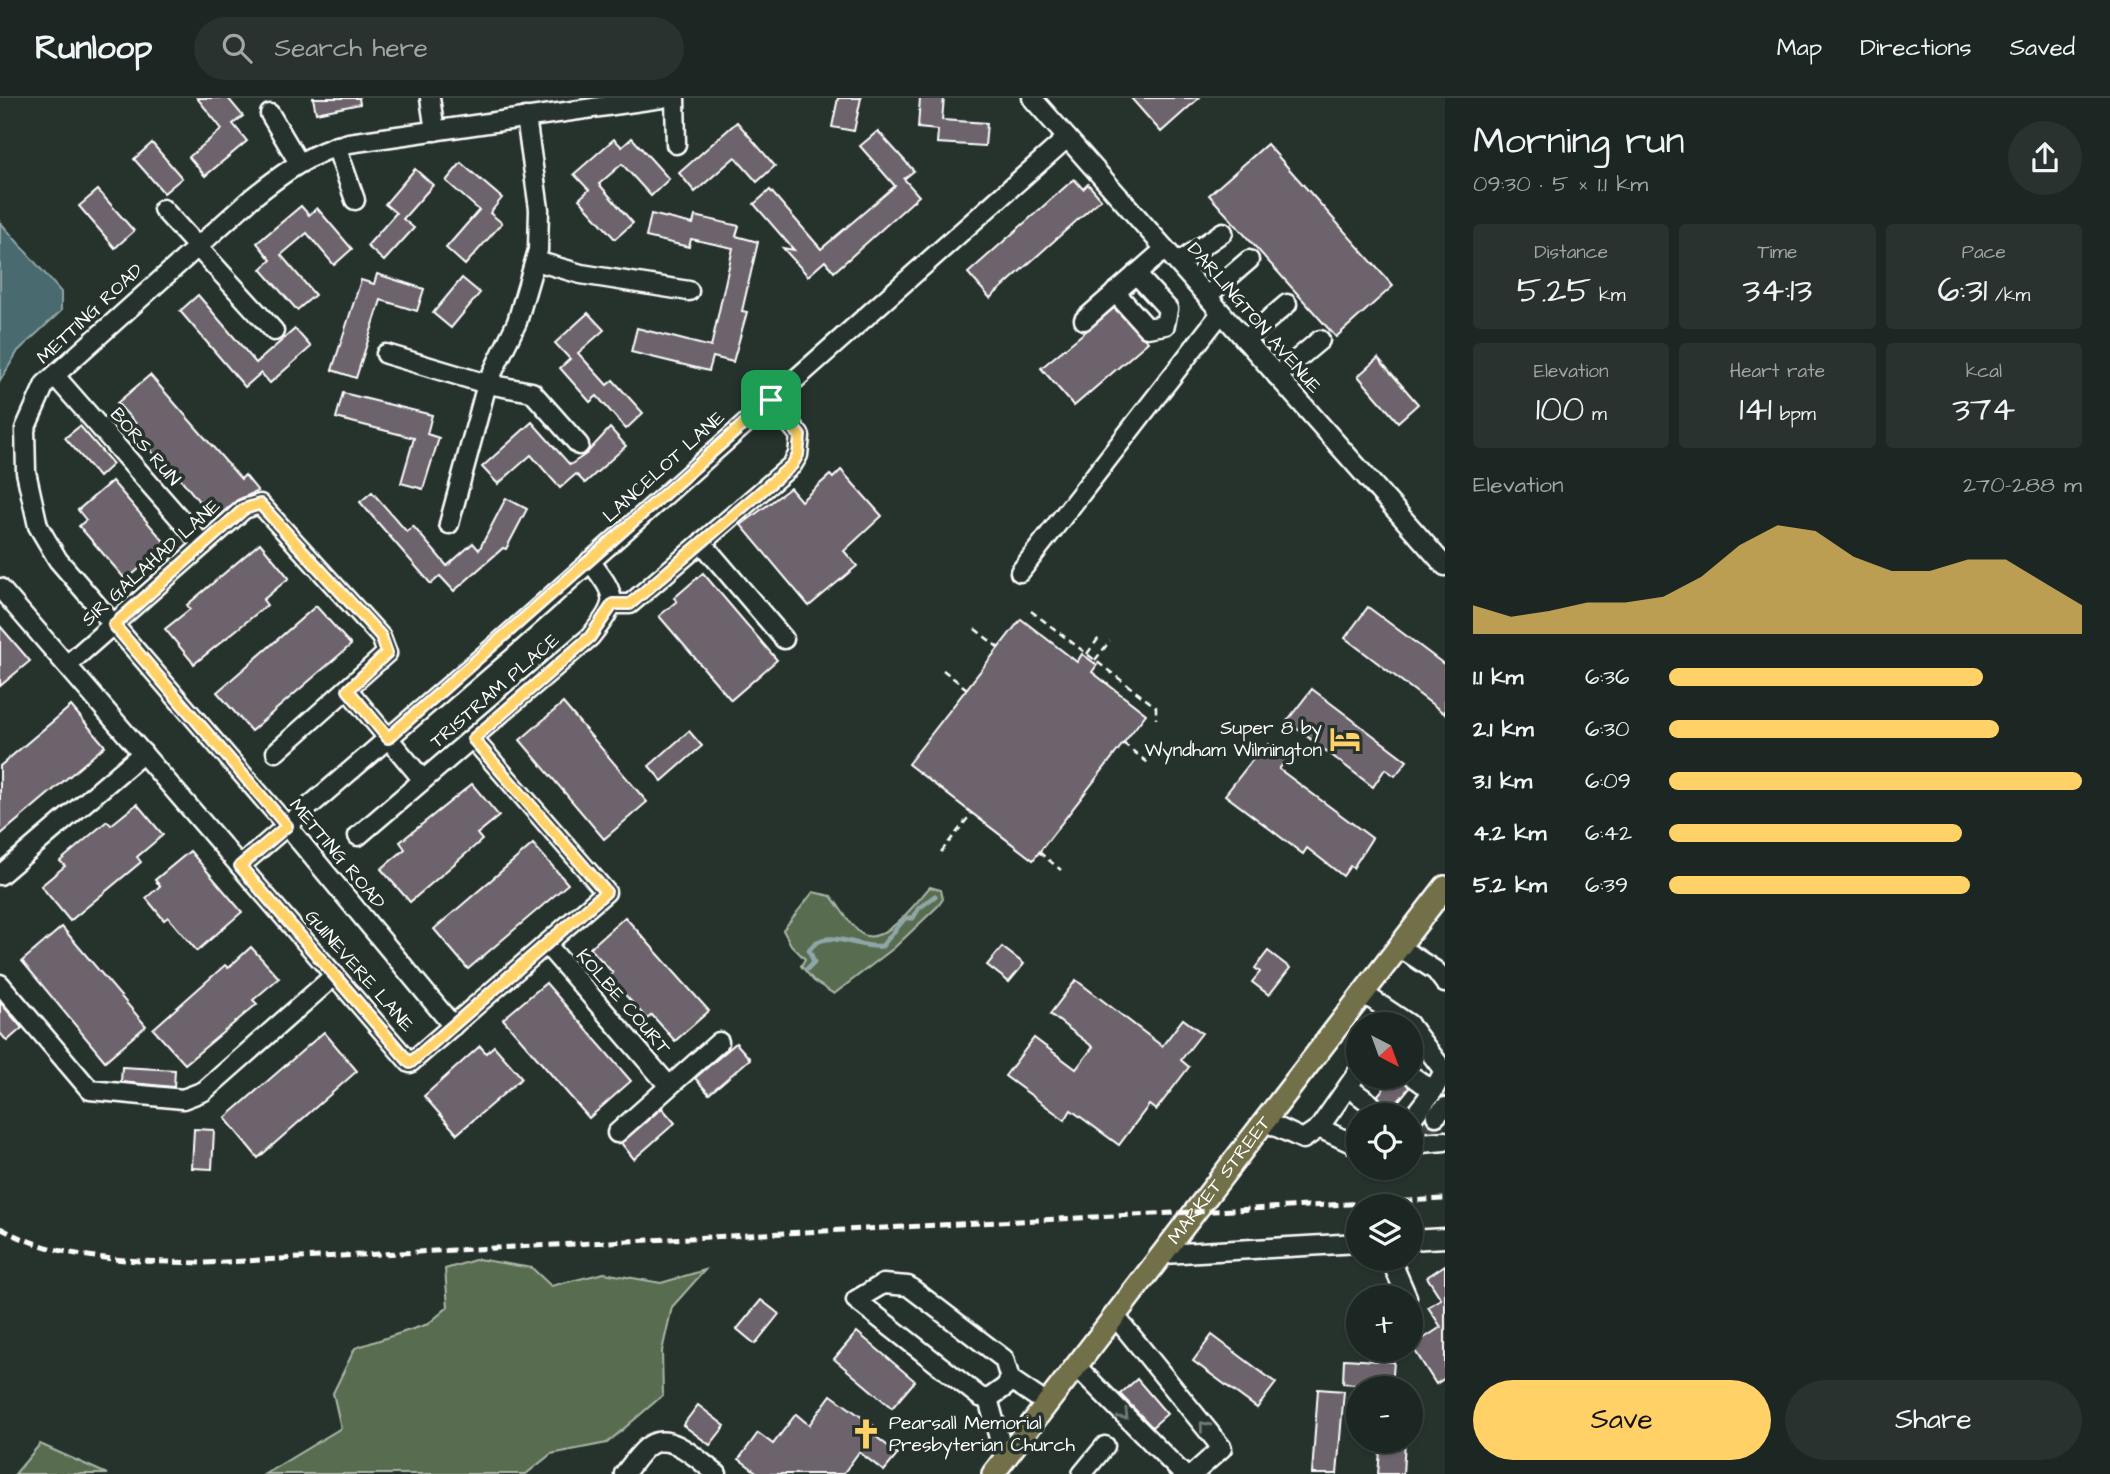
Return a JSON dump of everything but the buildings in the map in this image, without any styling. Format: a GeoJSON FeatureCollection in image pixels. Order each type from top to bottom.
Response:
{"type":"FeatureCollection","features":[{"type":"Feature","properties":{"kind":"main road","name":"MARKET STREET"},"geometry":{"type":"LineString","coordinates":[[999,1466],[1445,887]]}},
{"type":"Feature","properties":{"kind":"street"},"geometry":{"type":"LineString","coordinates":[[430,98],[435,131]]}},
{"type":"Feature","properties":{"kind":"street","name":"METTING ROAD"},"geometry":{"type":"LineString","coordinates":[[453,1026],[287,826],[58,560],[38,526],[26,472],[25,429],[45,384],[196,246],[253,197],[299,163],[335,146],[526,117],[590,103],[662,98]]}},
{"type":"Feature","properties":{"kind":"street"},"geometry":{"type":"LineString","coordinates":[[675,98],[676,144]]}},
{"type":"Feature","properties":{"kind":"street","name":"DARLINGTON AVENUE"},"geometry":{"type":"LineString","coordinates":[[1032,98],[1445,566]]}},
{"type":"Feature","properties":{"kind":"street"},"geometry":{"type":"LineString","coordinates":[[270,114],[299,163]]}},
{"type":"Feature","properties":{"kind":"street"},"geometry":{"type":"LineString","coordinates":[[449,524],[487,384],[517,322],[536,261],[539,209],[526,117]]}},
{"type":"Feature","properties":{"kind":"street","name":"LANCELOT LANE"},"geometry":{"type":"LineString","coordinates":[[240,866],[590,561],[1067,138]]}},
{"type":"Feature","properties":{"kind":"street"},"geometry":{"type":"LineString","coordinates":[[335,146],[355,200]]}},
{"type":"Feature","properties":{"kind":"street"},"geometry":{"type":"LineString","coordinates":[[163,209],[274,331]]}},
{"type":"Feature","properties":{"kind":"street"},"geometry":{"type":"LineString","coordinates":[[1178,263],[1223,232]]}},
{"type":"Feature","properties":{"kind":"street"},"geometry":{"type":"LineString","coordinates":[[1084,320],[1165,248]]}},
{"type":"Feature","properties":{"kind":"street"},"geometry":{"type":"LineString","coordinates":[[1207,296],[1249,260]]}},
{"type":"Feature","properties":{"kind":"street"},"geometry":{"type":"LineString","coordinates":[[536,261],[580,274],[689,292]]}},
{"type":"Feature","properties":{"kind":"street"},"geometry":{"type":"LineString","coordinates":[[1115,292],[1147,328],[1165,325],[1168,309],[1136,274]]}},
{"type":"Feature","properties":{"kind":"street"},"geometry":{"type":"LineString","coordinates":[[1245,340],[1287,304]]}},
{"type":"Feature","properties":{"kind":"street"},"geometry":{"type":"LineString","coordinates":[[1020,572],[1222,313]]}},
{"type":"Feature","properties":{"kind":"street"},"geometry":{"type":"LineString","coordinates":[[1276,376],[1320,340]]}},
{"type":"Feature","properties":{"kind":"street"},"geometry":{"type":"LineString","coordinates":[[386,354],[487,384],[532,392],[579,445]]}},
{"type":"Feature","properties":{"kind":"street","name":"BORS RUN"},"geometry":{"type":"LineString","coordinates":[[55,376],[203,545]]}},
{"type":"Feature","properties":{"kind":"street"},"geometry":{"type":"LineString","coordinates":[[590,561],[612,590],[613,604],[630,604],[792,465],[798,455],[800,436],[771,400]]}},
{"type":"Feature","properties":{"kind":"street","name":"SIR GALAHAD LANE"},"geometry":{"type":"LineString","coordinates":[[67,665],[244,509],[260,504],[381,636],[387,653],[276,752]]}},
{"type":"Feature","properties":{"kind":"street"},"geometry":{"type":"LineString","coordinates":[[702,543],[785,639]]}},
{"type":"Feature","properties":{"kind":"street","name":"GUINEVERE LANE"},"geometry":{"type":"LineString","coordinates":[[0,588],[410,1063],[606,892],[473,739]]}},
{"type":"Feature","properties":{"kind":"street","name":"TRISTRAM PLACE"},"geometry":{"type":"LineString","coordinates":[[358,836],[590,637],[613,604]]}},
{"type":"Feature","properties":{"kind":"street"},"geometry":{"type":"LineString","coordinates":[[348,690],[423,780]]}},
{"type":"Feature","properties":{"kind":"street"},"geometry":{"type":"LineString","coordinates":[[0,875],[143,753]]}},
{"type":"Feature","properties":{"kind":"street","name":"KOLBE COURT"},"geometry":{"type":"LineString","coordinates":[[546,944],[669,1086]]}},
{"type":"Feature","properties":{"kind":"street"},"geometry":{"type":"LineString","coordinates":[[1399,947],[1436,971],[1445,983]]}},
{"type":"Feature","properties":{"kind":"street"},"geometry":{"type":"LineString","coordinates":[[0,984],[90,1090],[183,1099],[204,1091],[335,975]]}},
{"type":"Feature","properties":{"kind":"street"},"geometry":{"type":"LineString","coordinates":[[1363,993],[1388,1012]]}},
{"type":"Feature","properties":{"kind":"street"},"geometry":{"type":"LineString","coordinates":[[617,1133],[719,1042]]}},
{"type":"Feature","properties":{"kind":"street"},"geometry":{"type":"LineString","coordinates":[[1423,1046],[1444,1071],[1423,1119]]}},
{"type":"Feature","properties":{"kind":"street"},"geometry":{"type":"LineString","coordinates":[[1266,1122],[1303,1139],[1319,1128],[1347,1089]]}},
{"type":"Feature","properties":{"kind":"street"},"geometry":{"type":"LineString","coordinates":[[1319,1128],[1346,1140]]}},
{"type":"Feature","properties":{"kind":"street"},"geometry":{"type":"LineString","coordinates":[[1423,1137],[1445,1141]]}},
{"type":"Feature","properties":{"kind":"street"},"geometry":{"type":"LineString","coordinates":[[1423,1239],[1445,1238]]}},
{"type":"Feature","properties":{"kind":"street"},"geometry":{"type":"LineString","coordinates":[[1163,1254],[1346,1244]]}},
{"type":"Feature","properties":{"kind":"street"},"geometry":{"type":"LineString","coordinates":[[1010,1379],[1005,1387],[988,1399],[980,1397],[856,1300],[883,1284],[908,1286],[1004,1359],[1010,1379],[1048,1404]]}},
{"type":"Feature","properties":{"kind":"street"},"geometry":{"type":"LineString","coordinates":[[1115,1316],[1222,1448],[1193,1474]]}},
{"type":"Feature","properties":{"kind":"street"},"geometry":{"type":"LineString","coordinates":[[1076,1366],[1183,1474]]}},
{"type":"Feature","properties":{"kind":"street"},"geometry":{"type":"LineString","coordinates":[[988,1399],[999,1466]]}},
{"type":"Feature","properties":{"kind":"street"},"geometry":{"type":"LineString","coordinates":[[624,1474],[649,1445],[664,1440],[678,1446],[716,1474]]}},
{"type":"Feature","properties":{"kind":"street"},"geometry":{"type":"LineString","coordinates":[[1082,1474],[1105,1446]]}},
{"type":"Feature","properties":{"kind":"path"},"geometry":{"type":"LineString","coordinates":[[1031,611],[1156,707],[1156,719]]}},
{"type":"Feature","properties":{"kind":"path"},"geometry":{"type":"LineString","coordinates":[[975,629],[999,648]]}},
{"type":"Feature","properties":{"kind":"path"},"geometry":{"type":"LineString","coordinates":[[1087,654],[1101,635]]}},
{"type":"Feature","properties":{"kind":"path"},"geometry":{"type":"LineString","coordinates":[[1096,660],[1110,641]]}},
{"type":"Feature","properties":{"kind":"path"},"geometry":{"type":"LineString","coordinates":[[943,670],[967,689]]}},
{"type":"Feature","properties":{"kind":"path"},"geometry":{"type":"LineString","coordinates":[[1123,743],[1148,763]]}},
{"type":"Feature","properties":{"kind":"path"},"geometry":{"type":"LineString","coordinates":[[941,852],[972,813]]}},
{"type":"Feature","properties":{"kind":"path"},"geometry":{"type":"LineString","coordinates":[[1039,852],[1061,870]]}},
{"type":"Feature","properties":{"kind":"green space"},"geometry":{"type":"Polygon","coordinates":[[[930,887],[941,890],[943,899],[938,906],[894,948],[834,994],[814,981],[801,966],[805,959],[791,945],[783,930],[813,892],[831,896],[858,931],[867,936],[877,936],[897,923],[930,887]]]}},
{"type":"Feature","properties":{"kind":"green space"},"geometry":{"type":"Polygon","coordinates":[[[478,1259],[532,1268],[551,1286],[604,1273],[661,1283],[705,1270],[672,1307],[662,1351],[663,1395],[607,1443],[551,1454],[526,1474],[265,1474],[341,1428],[333,1393],[355,1348],[428,1324],[448,1307],[445,1269],[478,1259]]]}},
{"type":"Feature","properties":{"kind":"green space"},"geometry":{"type":"Polygon","coordinates":[[[40,1444],[107,1474],[15,1474],[40,1444]]]}},
{"type":"Feature","properties":{"kind":"water"},"geometry":{"type":"Polygon","coordinates":[[[0,222],[61,292],[61,311],[18,351],[0,381],[0,222]]]}},
{"type":"Feature","properties":{"kind":"waterway"},"geometry":{"type":"LineString","coordinates":[[807,969],[814,962],[809,950],[816,943],[824,939],[834,939],[882,946],[905,918],[913,918],[919,908],[935,896]]}},
{"type":"Feature","properties":{"kind":"tunnel"},"geometry":{"type":"LineString","coordinates":[[1424,1132],[1436,1116]]}},
{"type":"Feature","properties":{"kind":"railway"},"geometry":{"type":"LineString","coordinates":[[0,1228],[49,1248],[100,1258],[204,1263],[1445,1199]]}},
{"type":"Feature","properties":{"kind":"place","name":"Super 8 by Wyndham Wilmington"},"geometry":{"type":"Point","coordinates":[1345,739]}},
{"type":"Feature","properties":{"kind":"place","name":"Pearsall Memorial Presbyterian Church"},"geometry":{"type":"Point","coordinates":[866,1434]}},
{"type":"Feature","properties":{"kind":"route"},"geometry":{"type":"LineString","coordinates":[[771,400],[800,436],[798,455],[792,465],[630,604],[613,604],[590,637],[473,739],[606,892],[410,1063],[240,866],[287,826],[114,625],[244,509],[260,504],[381,636],[387,653],[348,690],[388,738],[500,642],[771,400]]}}]}
